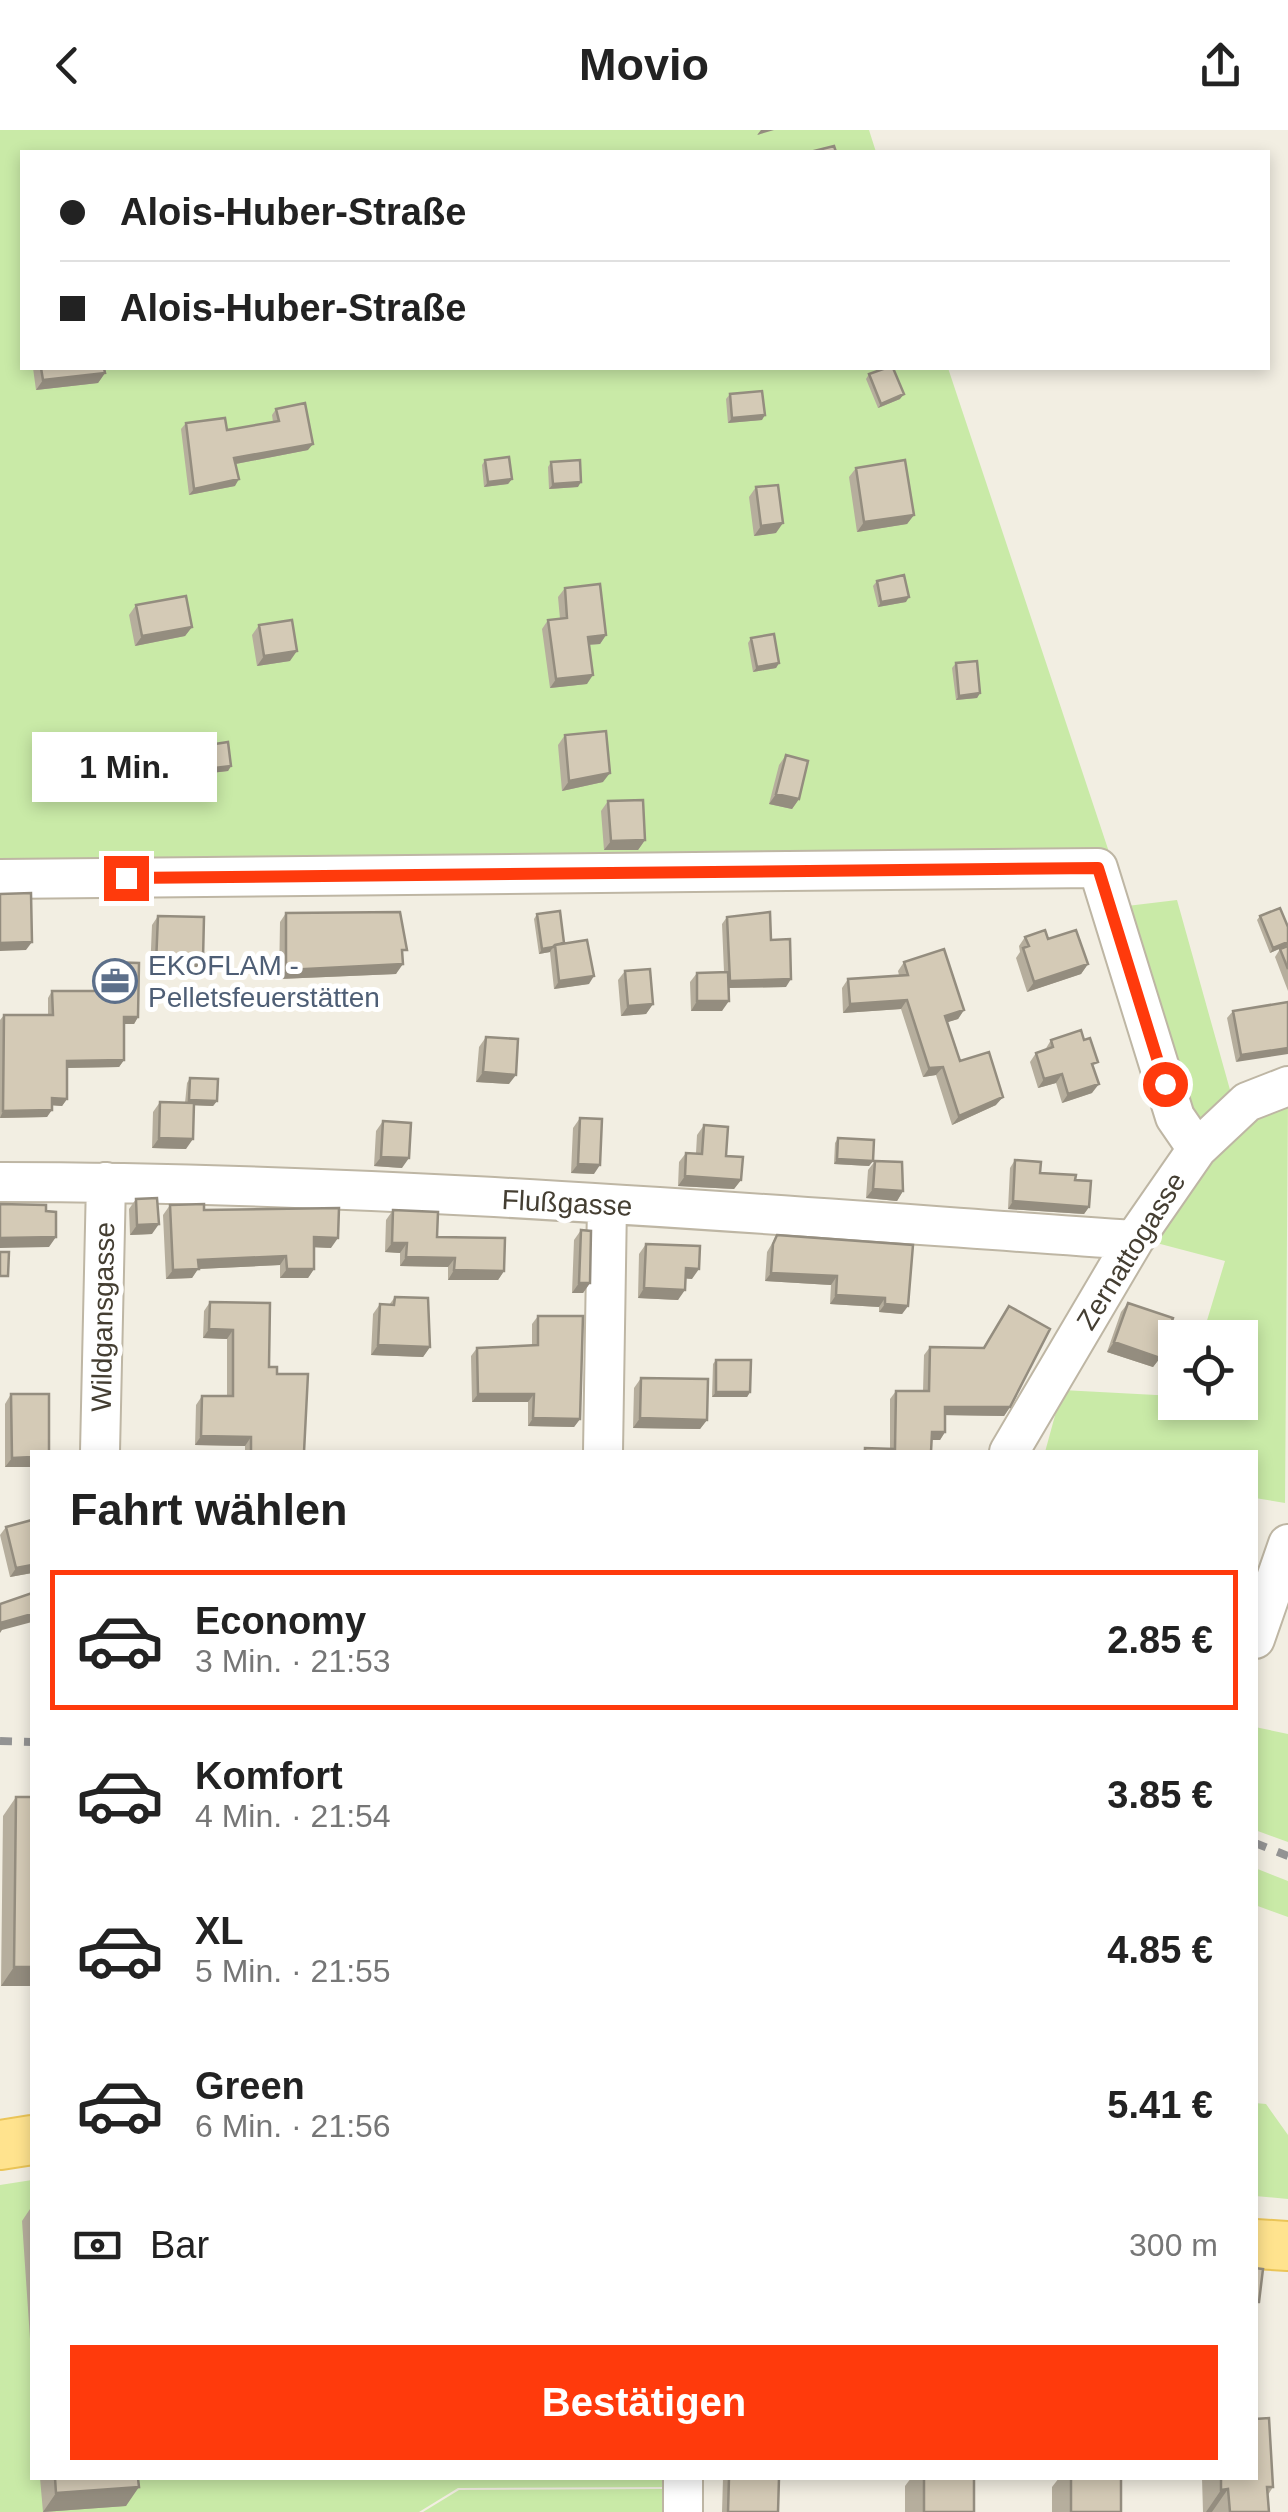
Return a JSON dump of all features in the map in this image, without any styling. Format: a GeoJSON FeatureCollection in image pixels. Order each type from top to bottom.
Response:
{"type":"FeatureCollection","features":[{"type":"Feature","properties":{"kind":"main road"},"geometry":{"type":"LineString","coordinates":[[0,2145],[30,2140]]}},
{"type":"Feature","properties":{"kind":"main road"},"geometry":{"type":"LineString","coordinates":[[1258,2244],[1288,2246]]}},
{"type":"Feature","properties":{"kind":"street"},"geometry":{"type":"LineString","coordinates":[[0,879],[1098,868],[1175,1117],[1197,1149]]}},
{"type":"Feature","properties":{"kind":"street","name":"Zernattogasse"},"geometry":{"type":"LineString","coordinates":[[1011,1450],[1134,1240],[1197,1149],[1246,1102],[1288,1086]]}},
{"type":"Feature","properties":{"kind":"street","name":"Flußgasse"},"geometry":{"type":"LineString","coordinates":[[0,1182],[106,1182],[607,1204],[1134,1240]]}},
{"type":"Feature","properties":{"kind":"street","name":"Wildgansgasse"},"geometry":{"type":"LineString","coordinates":[[100,1450],[106,1182]]}},
{"type":"Feature","properties":{"kind":"street"},"geometry":{"type":"LineString","coordinates":[[604,1450],[607,1204]]}},
{"type":"Feature","properties":{"kind":"street"},"geometry":{"type":"LineString","coordinates":[[1258,1630],[1288,1544]]}},
{"type":"Feature","properties":{"kind":"street"},"geometry":{"type":"LineString","coordinates":[[683,2480],[683,2512]]}},
{"type":"Feature","properties":{"kind":"green space"},"geometry":{"type":"Polygon","coordinates":[[[0,130],[869,130],[875,150],[20,150],[20,370],[949,370],[1109,852],[0,867],[0,130]]]}},
{"type":"Feature","properties":{"kind":"green space"},"geometry":{"type":"Polygon","coordinates":[[[1177,900],[1232,1097],[1205,1119],[1188,1113],[1127,906],[1177,900]]]}},
{"type":"Feature","properties":{"kind":"green space"},"geometry":{"type":"Polygon","coordinates":[[[1288,1100],[1285,1503],[1258,1498],[1258,1450],[1046,1450],[1062,1390],[1158,1395],[1158,1420],[1258,1420],[1258,1320],[1207,1320],[1225,1261],[1149,1241],[1207,1159],[1241,1128],[1288,1100]]]}},
{"type":"Feature","properties":{"kind":"green space"},"geometry":{"type":"Polygon","coordinates":[[[1258,1728],[1288,1734],[1288,1842],[1258,1831],[1258,1728]]]}},
{"type":"Feature","properties":{"kind":"green space"},"geometry":{"type":"Polygon","coordinates":[[[1258,1869],[1288,1881],[1288,1917],[1258,1906],[1258,1869]]]}},
{"type":"Feature","properties":{"kind":"green space"},"geometry":{"type":"Polygon","coordinates":[[[1258,2103],[1266,2104],[1288,2135],[1288,2199],[1258,2196],[1258,2103]]]}},
{"type":"Feature","properties":{"kind":"green space"},"geometry":{"type":"Polygon","coordinates":[[[30,2180],[30,2480],[667,2480],[667,2487],[458,2488],[419,2512],[0,2512],[0,2185],[30,2180]]]}},
{"type":"Feature","properties":{"kind":"green space"},"geometry":{"type":"Polygon","coordinates":[[[666,2489],[666,2512],[423,2512],[459,2490],[666,2489]]]}},
{"type":"Feature","properties":{"kind":"building"},"geometry":{"type":"Polygon","coordinates":[[[41,370],[105,373],[43,380],[41,370]]]}},
{"type":"Feature","properties":{"kind":"building"},"geometry":{"type":"Polygon","coordinates":[[[894,370],[904,394],[881,404],[869,374],[894,370]]]}},
{"type":"Feature","properties":{"kind":"building"},"geometry":{"type":"Polygon","coordinates":[[[762,391],[765,415],[732,418],[730,394],[762,391]]]}},
{"type":"Feature","properties":{"kind":"building"},"geometry":{"type":"Polygon","coordinates":[[[305,403],[313,444],[234,458],[239,479],[194,489],[186,423],[225,418],[227,430],[279,421],[276,409],[305,403]]]}},
{"type":"Feature","properties":{"kind":"building"},"geometry":{"type":"Polygon","coordinates":[[[509,457],[512,479],[488,482],[485,460],[509,457]]]}},
{"type":"Feature","properties":{"kind":"building"},"geometry":{"type":"Polygon","coordinates":[[[580,460],[581,482],[553,484],[551,462],[580,460]]]}},
{"type":"Feature","properties":{"kind":"building"},"geometry":{"type":"Polygon","coordinates":[[[905,460],[914,515],[864,522],[856,468],[905,460]]]}},
{"type":"Feature","properties":{"kind":"building"},"geometry":{"type":"Polygon","coordinates":[[[778,485],[783,523],[761,526],[756,487],[778,485]]]}},
{"type":"Feature","properties":{"kind":"building"},"geometry":{"type":"Polygon","coordinates":[[[904,575],[909,597],[881,602],[877,581],[904,575]]]}},
{"type":"Feature","properties":{"kind":"building"},"geometry":{"type":"Polygon","coordinates":[[[600,584],[606,635],[588,637],[593,675],[556,679],[548,620],[567,618],[565,588],[600,584]]]}},
{"type":"Feature","properties":{"kind":"building"},"geometry":{"type":"Polygon","coordinates":[[[186,596],[192,627],[142,636],[136,605],[186,596]]]}},
{"type":"Feature","properties":{"kind":"building"},"geometry":{"type":"Polygon","coordinates":[[[292,620],[297,651],[264,656],[259,625],[292,620]]]}},
{"type":"Feature","properties":{"kind":"building"},"geometry":{"type":"Polygon","coordinates":[[[774,634],[779,663],[757,667],[751,638],[774,634]]]}},
{"type":"Feature","properties":{"kind":"building"},"geometry":{"type":"Polygon","coordinates":[[[977,661],[980,693],[959,696],[956,663],[977,661]]]}},
{"type":"Feature","properties":{"kind":"building"},"geometry":{"type":"Polygon","coordinates":[[[606,731],[610,773],[569,781],[565,735],[606,731]]]}},
{"type":"Feature","properties":{"kind":"building"},"geometry":{"type":"Polygon","coordinates":[[[228,742],[231,766],[206,769],[202,746],[228,742]]]}},
{"type":"Feature","properties":{"kind":"building"},"geometry":{"type":"Polygon","coordinates":[[[786,755],[808,761],[799,799],[776,794],[786,755]]]}},
{"type":"Feature","properties":{"kind":"building"},"geometry":{"type":"Polygon","coordinates":[[[643,800],[645,840],[611,841],[608,801],[643,800]]]}},
{"type":"Feature","properties":{"kind":"building"},"geometry":{"type":"Polygon","coordinates":[[[31,893],[32,942],[0,943],[0,894],[31,893]]]}},
{"type":"Feature","properties":{"kind":"building"},"geometry":{"type":"Polygon","coordinates":[[[1280,908],[1288,927],[1288,942],[1273,948],[1260,916],[1280,908]]]}},
{"type":"Feature","properties":{"kind":"building"},"geometry":{"type":"Polygon","coordinates":[[[560,911],[564,943],[542,949],[537,914],[560,911]]]}},
{"type":"Feature","properties":{"kind":"building"},"geometry":{"type":"Polygon","coordinates":[[[400,912],[407,950],[402,950],[403,964],[286,970],[286,913],[400,912]]]}},
{"type":"Feature","properties":{"kind":"building"},"geometry":{"type":"Polygon","coordinates":[[[770,912],[771,940],[790,939],[791,979],[730,981],[727,917],[770,912]]]}},
{"type":"Feature","properties":{"kind":"building"},"geometry":{"type":"Polygon","coordinates":[[[158,916],[204,917],[203,959],[187,958],[186,964],[156,964],[158,916]]]}},
{"type":"Feature","properties":{"kind":"building"},"geometry":{"type":"Polygon","coordinates":[[[1045,930],[1048,939],[1076,930],[1088,964],[1034,982],[1023,948],[1029,946],[1025,937],[1045,930]]]}},
{"type":"Feature","properties":{"kind":"building"},"geometry":{"type":"Polygon","coordinates":[[[587,940],[594,976],[559,981],[555,945],[587,940]]]}},
{"type":"Feature","properties":{"kind":"building"},"geometry":{"type":"Polygon","coordinates":[[[1288,946],[1288,969],[1280,949],[1288,946]]]}},
{"type":"Feature","properties":{"kind":"building"},"geometry":{"type":"Polygon","coordinates":[[[944,949],[964,1010],[945,1016],[960,1061],[989,1052],[1003,1097],[959,1116],[943,1067],[929,1068],[907,1000],[850,1004],[848,979],[908,975],[904,962],[944,949]]]}},
{"type":"Feature","properties":{"kind":"building"},"geometry":{"type":"Polygon","coordinates":[[[106,962],[139,963],[138,1017],[124,1017],[124,1060],[67,1061],[67,1099],[52,1098],[52,1110],[3,1111],[4,1015],[53,1015],[52,991],[106,991],[106,962]]]}},
{"type":"Feature","properties":{"kind":"building"},"geometry":{"type":"Polygon","coordinates":[[[650,969],[653,1004],[628,1006],[625,971],[650,969]]]}},
{"type":"Feature","properties":{"kind":"building"},"geometry":{"type":"Polygon","coordinates":[[[728,972],[729,1001],[697,1001],[697,973],[728,972]]]}},
{"type":"Feature","properties":{"kind":"building"},"geometry":{"type":"Polygon","coordinates":[[[1288,1002],[1288,1048],[1241,1055],[1233,1011],[1288,1002]]]}},
{"type":"Feature","properties":{"kind":"building"},"geometry":{"type":"Polygon","coordinates":[[[1081,1030],[1084,1040],[1090,1038],[1098,1062],[1092,1064],[1099,1084],[1068,1094],[1062,1074],[1044,1079],[1036,1053],[1053,1047],[1051,1040],[1081,1030]]]}},
{"type":"Feature","properties":{"kind":"building"},"geometry":{"type":"Polygon","coordinates":[[[486,1037],[518,1039],[516,1075],[483,1072],[486,1037]]]}},
{"type":"Feature","properties":{"kind":"building"},"geometry":{"type":"Polygon","coordinates":[[[190,1078],[218,1079],[217,1101],[189,1100],[190,1078]]]}},
{"type":"Feature","properties":{"kind":"building"},"geometry":{"type":"Polygon","coordinates":[[[160,1102],[194,1103],[193,1139],[159,1138],[160,1102]]]}},
{"type":"Feature","properties":{"kind":"building"},"geometry":{"type":"Polygon","coordinates":[[[580,1118],[602,1119],[600,1165],[578,1164],[580,1118]]]}},
{"type":"Feature","properties":{"kind":"building"},"geometry":{"type":"Polygon","coordinates":[[[383,1121],[411,1123],[409,1158],[381,1157],[383,1121]]]}},
{"type":"Feature","properties":{"kind":"building"},"geometry":{"type":"Polygon","coordinates":[[[704,1125],[728,1127],[726,1156],[743,1157],[741,1180],[685,1176],[686,1153],[702,1154],[704,1125]]]}},
{"type":"Feature","properties":{"kind":"building"},"geometry":{"type":"Polygon","coordinates":[[[838,1138],[874,1140],[873,1161],[837,1159],[838,1138]]]}},
{"type":"Feature","properties":{"kind":"building"},"geometry":{"type":"Polygon","coordinates":[[[1015,1160],[1041,1162],[1040,1173],[1076,1175],[1075,1180],[1091,1181],[1089,1207],[1013,1201],[1015,1160]]]}},
{"type":"Feature","properties":{"kind":"building"},"geometry":{"type":"Polygon","coordinates":[[[875,1161],[902,1162],[903,1191],[873,1189],[875,1161]]]}},
{"type":"Feature","properties":{"kind":"building"},"geometry":{"type":"Polygon","coordinates":[[[157,1198],[159,1224],[137,1225],[136,1199],[157,1198]]]}},
{"type":"Feature","properties":{"kind":"building"},"geometry":{"type":"Polygon","coordinates":[[[0,1204],[46,1205],[46,1211],[56,1212],[56,1237],[0,1238],[0,1204]]]}},
{"type":"Feature","properties":{"kind":"building"},"geometry":{"type":"Polygon","coordinates":[[[204,1204],[204,1210],[339,1208],[338,1238],[314,1237],[314,1269],[287,1269],[286,1256],[198,1260],[199,1269],[173,1270],[170,1205],[204,1204]]]}},
{"type":"Feature","properties":{"kind":"building"},"geometry":{"type":"Polygon","coordinates":[[[393,1210],[438,1212],[437,1237],[505,1238],[504,1271],[454,1270],[455,1258],[406,1257],[407,1243],[392,1243],[393,1210]]]}},
{"type":"Feature","properties":{"kind":"building"},"geometry":{"type":"Polygon","coordinates":[[[581,1230],[591,1231],[590,1283],[579,1283],[581,1230]]]}},
{"type":"Feature","properties":{"kind":"building"},"geometry":{"type":"Polygon","coordinates":[[[777,1235],[913,1245],[908,1306],[885,1304],[885,1298],[836,1295],[837,1276],[771,1273],[777,1235]]]}},
{"type":"Feature","properties":{"kind":"building"},"geometry":{"type":"Polygon","coordinates":[[[646,1244],[700,1246],[699,1269],[686,1268],[685,1290],[644,1288],[646,1244]]]}},
{"type":"Feature","properties":{"kind":"building"},"geometry":{"type":"Polygon","coordinates":[[[0,1252],[9,1252],[8,1276],[0,1276],[0,1252]]]}},
{"type":"Feature","properties":{"kind":"building"},"geometry":{"type":"Polygon","coordinates":[[[395,1297],[428,1298],[430,1347],[378,1345],[380,1304],[394,1305],[395,1297]]]}},
{"type":"Feature","properties":{"kind":"building"},"geometry":{"type":"Polygon","coordinates":[[[210,1302],[270,1303],[269,1367],[277,1367],[277,1374],[308,1374],[304,1450],[251,1450],[251,1437],[201,1436],[202,1396],[233,1396],[233,1330],[209,1329],[210,1302]]]}},
{"type":"Feature","properties":{"kind":"building"},"geometry":{"type":"Polygon","coordinates":[[[1128,1303],[1173,1318],[1158,1320],[1158,1357],[1114,1342],[1128,1303]]]}},
{"type":"Feature","properties":{"kind":"building"},"geometry":{"type":"Polygon","coordinates":[[[1009,1306],[1050,1329],[1010,1407],[945,1407],[945,1432],[932,1432],[931,1450],[865,1450],[895,1449],[896,1391],[929,1391],[930,1347],[984,1348],[1009,1306]]]}},
{"type":"Feature","properties":{"kind":"building"},"geometry":{"type":"Polygon","coordinates":[[[538,1316],[583,1316],[580,1419],[533,1418],[534,1394],[478,1394],[477,1348],[538,1345],[538,1316]]]}},
{"type":"Feature","properties":{"kind":"building"},"geometry":{"type":"Polygon","coordinates":[[[716,1360],[751,1360],[750,1392],[716,1392],[716,1360]]]}},
{"type":"Feature","properties":{"kind":"building"},"geometry":{"type":"Polygon","coordinates":[[[641,1378],[708,1379],[707,1420],[640,1418],[641,1378]]]}},
{"type":"Feature","properties":{"kind":"building"},"geometry":{"type":"Polygon","coordinates":[[[11,1394],[49,1394],[49,1450],[30,1450],[30,1457],[12,1458],[11,1394]]]}},
{"type":"Feature","properties":{"kind":"building"},"geometry":{"type":"Polygon","coordinates":[[[30,1521],[30,1565],[16,1568],[6,1527],[30,1521]]]}},
{"type":"Feature","properties":{"kind":"building"},"geometry":{"type":"Polygon","coordinates":[[[30,1594],[30,1615],[0,1623],[0,1604],[30,1594]]]}},
{"type":"Feature","properties":{"kind":"building"},"geometry":{"type":"Polygon","coordinates":[[[16,1797],[30,1797],[30,1967],[14,1967],[16,1797]]]}},
{"type":"Feature","properties":{"kind":"building"},"geometry":{"type":"Polygon","coordinates":[[[1258,2268],[1263,2269],[1258,2302],[1258,2268]]]}},
{"type":"Feature","properties":{"kind":"building"},"geometry":{"type":"Polygon","coordinates":[[[1269,2418],[1273,2487],[1267,2487],[1269,2512],[1230,2512],[1228,2489],[1221,2490],[1221,2480],[1258,2480],[1258,2419],[1269,2418]]]}},
{"type":"Feature","properties":{"kind":"building"},"geometry":{"type":"Polygon","coordinates":[[[55,2480],[138,2480],[139,2487],[56,2493],[55,2480]]]}},
{"type":"Feature","properties":{"kind":"building"},"geometry":{"type":"Polygon","coordinates":[[[729,2480],[779,2480],[778,2512],[728,2512],[729,2480]]]}},
{"type":"Feature","properties":{"kind":"building"},"geometry":{"type":"Polygon","coordinates":[[[924,2480],[974,2480],[974,2512],[924,2512],[924,2480]]]}},
{"type":"Feature","properties":{"kind":"building"},"geometry":{"type":"Polygon","coordinates":[[[1071,2480],[1121,2480],[1121,2512],[1071,2512],[1071,2480]]]}},
{"type":"Feature","properties":{"kind":"railway"},"geometry":{"type":"LineString","coordinates":[[0,1741],[30,1742]]}},
{"type":"Feature","properties":{"kind":"railway"},"geometry":{"type":"LineString","coordinates":[[1258,1844],[1288,1856]]}},
{"type":"Feature","properties":{"kind":"place","name":"EKOFLAM - Pelletsfeuerstätten"},"geometry":{"type":"Point","coordinates":[115,981]}},
{"type":"Feature","properties":{"kind":"route"},"geometry":{"type":"LineString","coordinates":[[126,878],[1098,868],[1165,1084]]}}]}
